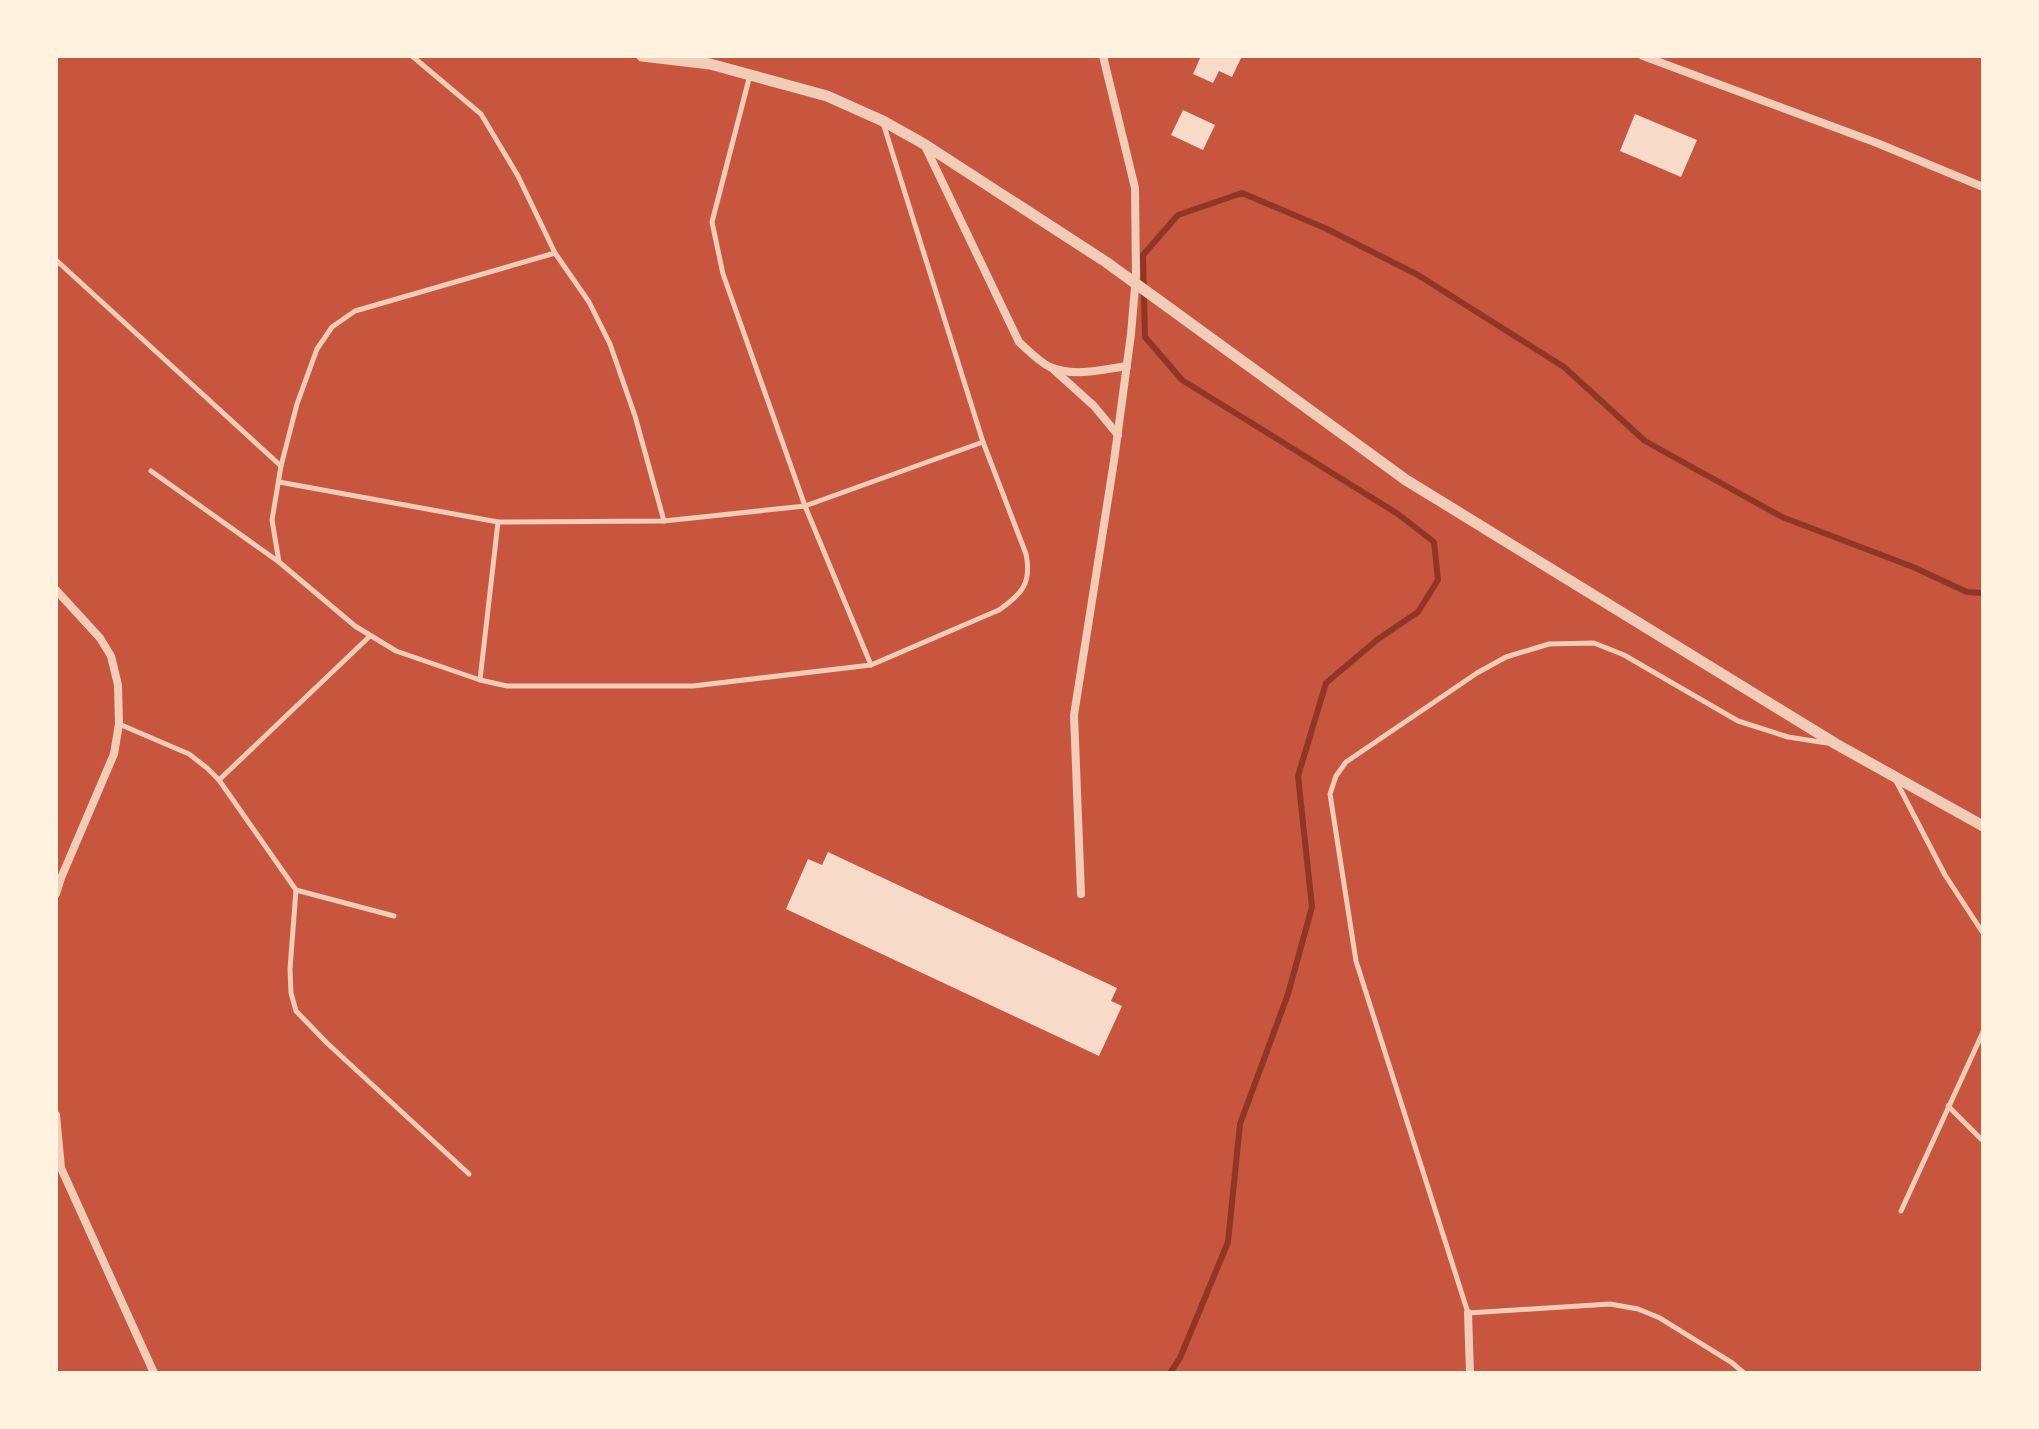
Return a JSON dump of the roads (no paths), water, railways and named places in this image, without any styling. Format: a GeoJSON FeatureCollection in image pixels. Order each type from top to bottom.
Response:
{"type":"FeatureCollection","features":[{"type":"Feature","properties":{"kind":"street"},"geometry":{"type":"LineString","coordinates":[[642,56],[710,64],[827,96],[883,121],[924,144],[1106,262],[1406,480],[1836,744],[1983,826]]}},
{"type":"Feature","properties":{"kind":"street"},"geometry":{"type":"LineString","coordinates":[[1081,894],[1074,715],[1118,435],[1136,276],[1137,241],[1135,188],[1103,56]]}},
{"type":"Feature","properties":{"kind":"street"},"geometry":{"type":"LineString","coordinates":[[1643,56],[1877,143],[1983,187]]}},
{"type":"Feature","properties":{"kind":"street"},"geometry":{"type":"LineString","coordinates":[[924,144],[1019,342],[1094,406],[1118,435]]}},
{"type":"Feature","properties":{"kind":"street"},"geometry":{"type":"LineString","coordinates":[[1052,368],[1094,371],[1127,366]]}},
{"type":"Feature","properties":{"kind":"street"},"geometry":{"type":"LineString","coordinates":[[56,590],[100,638],[111,656],[118,685],[119,724],[114,754],[58,876],[56,894]]}},
{"type":"Feature","properties":{"kind":"street"},"geometry":{"type":"LineString","coordinates":[[56,1115],[59,1169],[154,1373]]}},
{"type":"Feature","properties":{"kind":"street"},"geometry":{"type":"LineString","coordinates":[[1468,1313],[1470,1373]]}},
{"type":"Feature","properties":{"kind":"lane"},"geometry":{"type":"LineString","coordinates":[[412,56],[481,114],[518,176],[555,253],[589,302],[610,344],[635,416],[664,521]]}},
{"type":"Feature","properties":{"kind":"lane"},"geometry":{"type":"LineString","coordinates":[[751,74],[712,222],[723,274],[805,506],[871,665]]}},
{"type":"Feature","properties":{"kind":"lane"},"geometry":{"type":"LineString","coordinates":[[151,471],[279,562],[370,636],[396,651],[507,686],[693,686],[871,665],[999,610],[1017,597],[1027,580],[1026,554],[983,442],[883,121]]}},
{"type":"Feature","properties":{"kind":"lane"},"geometry":{"type":"LineString","coordinates":[[279,562],[272,520],[281,466],[297,404],[317,349],[332,327],[355,311],[555,253]]}},
{"type":"Feature","properties":{"kind":"lane"},"geometry":{"type":"LineString","coordinates":[[56,260],[281,466]]}},
{"type":"Feature","properties":{"kind":"lane"},"geometry":{"type":"LineString","coordinates":[[279,482],[498,522],[664,521],[805,506],[983,442]]}},
{"type":"Feature","properties":{"kind":"lane"},"geometry":{"type":"LineString","coordinates":[[480,680],[498,522]]}},
{"type":"Feature","properties":{"kind":"lane"},"geometry":{"type":"LineString","coordinates":[[219,780],[370,636]]}},
{"type":"Feature","properties":{"kind":"lane"},"geometry":{"type":"LineString","coordinates":[[1744,1373],[1660,1318],[1638,1309],[1610,1304],[1468,1313],[1356,961],[1330,794],[1336,776],[1346,762],[1477,673],[1506,657],[1549,644],[1594,643],[1624,655],[1738,721],[1788,737],[1836,744]]}},
{"type":"Feature","properties":{"kind":"lane"},"geometry":{"type":"LineString","coordinates":[[119,724],[189,754],[219,780],[296,890],[290,969],[291,993],[296,1011],[469,1174]]}},
{"type":"Feature","properties":{"kind":"lane"},"geometry":{"type":"LineString","coordinates":[[1893,775],[1945,875],[1983,933]]}},
{"type":"Feature","properties":{"kind":"lane"},"geometry":{"type":"LineString","coordinates":[[296,890],[394,916]]}},
{"type":"Feature","properties":{"kind":"lane"},"geometry":{"type":"LineString","coordinates":[[1901,1211],[1983,1032]]}},
{"type":"Feature","properties":{"kind":"lane"},"geometry":{"type":"LineString","coordinates":[[1948,1106],[1983,1141]]}},
{"type":"Feature","properties":{"kind":"waterway"},"geometry":{"type":"LineString","coordinates":[[1170,1373],[1180,1358],[1228,1242],[1240,1124],[1288,994],[1312,907],[1298,776],[1326,683],[1378,639],[1418,612],[1438,580],[1434,542],[1398,514],[1182,380],[1145,337],[1143,255],[1178,215],[1242,193],[1327,229],[1418,275],[1564,367],[1645,441],[1782,517],[1913,567],[1967,592],[1983,593]]}}]}
